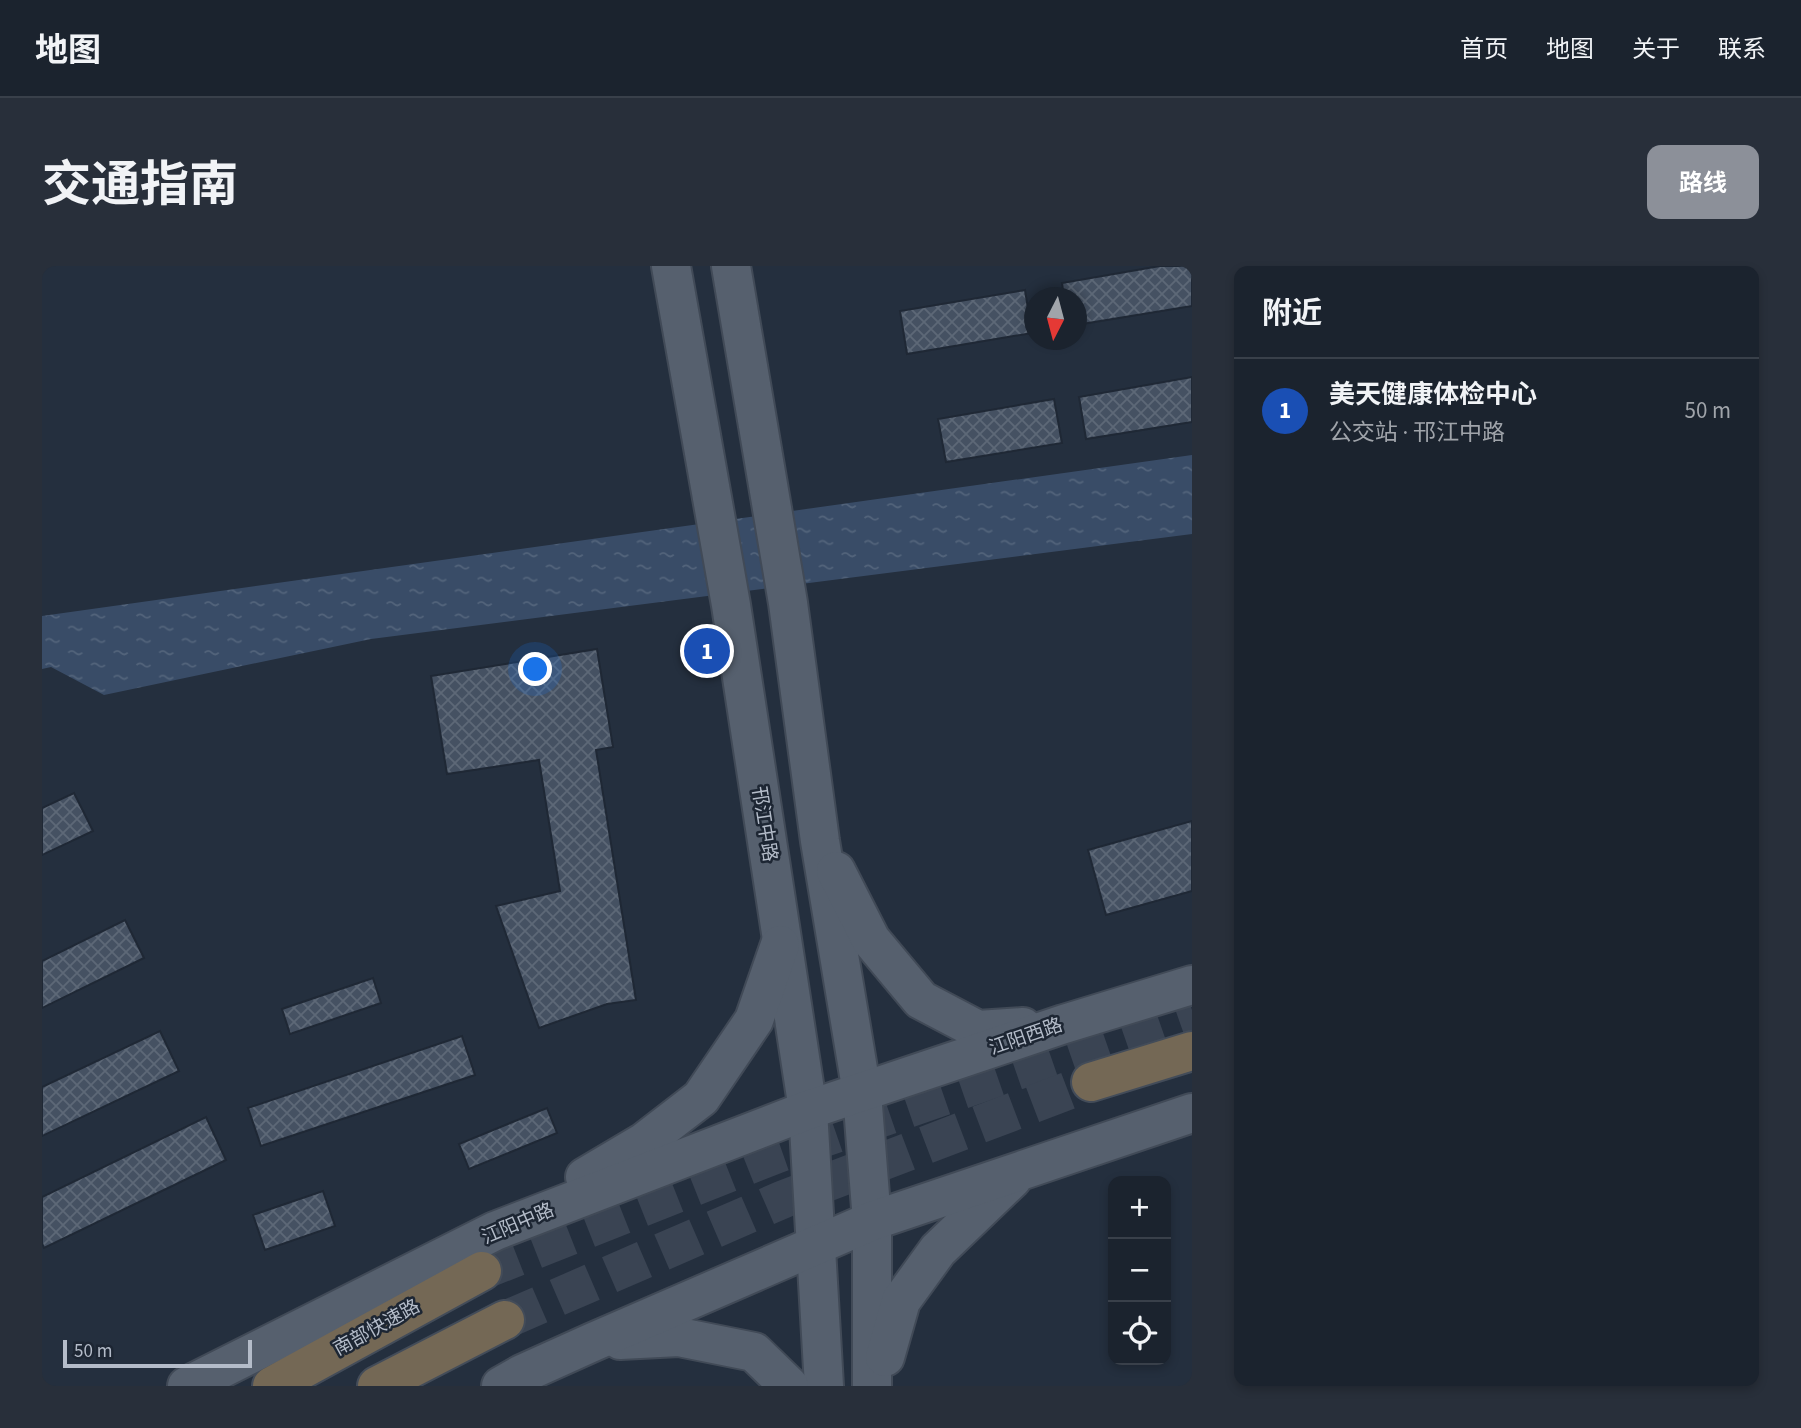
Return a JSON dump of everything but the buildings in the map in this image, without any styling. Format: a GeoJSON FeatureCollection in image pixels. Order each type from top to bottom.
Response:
{"type":"FeatureCollection","features":[{"type":"Feature","properties":{"kind":"highway"},"geometry":{"type":"LineString","coordinates":[[1091,1082],[1192,1051]]}},
{"type":"Feature","properties":{"kind":"highway","name":"南部快速路"},"geometry":{"type":"LineString","coordinates":[[272,1386],[482,1271]]}},
{"type":"Feature","properties":{"kind":"highway"},"geometry":{"type":"LineString","coordinates":[[377,1386],[505,1320]]}},
{"type":"Feature","properties":{"kind":"main road","name":"邗江中路"},"geometry":{"type":"LineString","coordinates":[[671,266],[731,605],[808,1110],[824,1386]]}},
{"type":"Feature","properties":{"kind":"main road"},"geometry":{"type":"LineString","coordinates":[[730,266],[788,603],[820,841],[862,1093],[872,1221],[875,1386]]}},
{"type":"Feature","properties":{"kind":"main road"},"geometry":{"type":"LineString","coordinates":[[820,841],[871,940],[921,1000],[978,1030],[1064,1024]]}},
{"type":"Feature","properties":{"kind":"main road"},"geometry":{"type":"LineString","coordinates":[[495,1231],[644,1142],[701,1098],[754,1020],[782,940]]}},
{"type":"Feature","properties":{"kind":"main road","name":"江阳西路"},"geometry":{"type":"LineString","coordinates":[[862,1093],[1064,1024],[1192,985]]}},
{"type":"Feature","properties":{"kind":"main road","name":"江阳中路"},"geometry":{"type":"LineString","coordinates":[[187,1386],[495,1231],[808,1110],[862,1093]]}},
{"type":"Feature","properties":{"kind":"main road"},"geometry":{"type":"LineString","coordinates":[[501,1386],[593,1342],[872,1221],[1192,1113]]}},
{"type":"Feature","properties":{"kind":"main road"},"geometry":{"type":"LineString","coordinates":[[875,1386],[901,1301],[939,1250],[1018,1173]]}},
{"type":"Feature","properties":{"kind":"main road"},"geometry":{"type":"LineString","coordinates":[[593,1342],[679,1337],[754,1352],[789,1386]]}},
{"type":"Feature","properties":{"kind":"water"},"geometry":{"type":"Polygon","coordinates":[[[1192,455],[1192,534],[371,639],[104,695],[51,667],[42,669],[42,616],[1192,455]]]}},
{"type":"Feature","properties":{"kind":"tunnel"},"geometry":{"type":"LineString","coordinates":[[482,1271],[775,1155],[1192,1010]]}},
{"type":"Feature","properties":{"kind":"tunnel"},"geometry":{"type":"LineString","coordinates":[[505,1320],[784,1199],[1091,1082]]}},
{"type":"Feature","properties":{"kind":"place","name":"美天健康体检中心"},"geometry":{"type":"Point","coordinates":[707,651]}}]}
